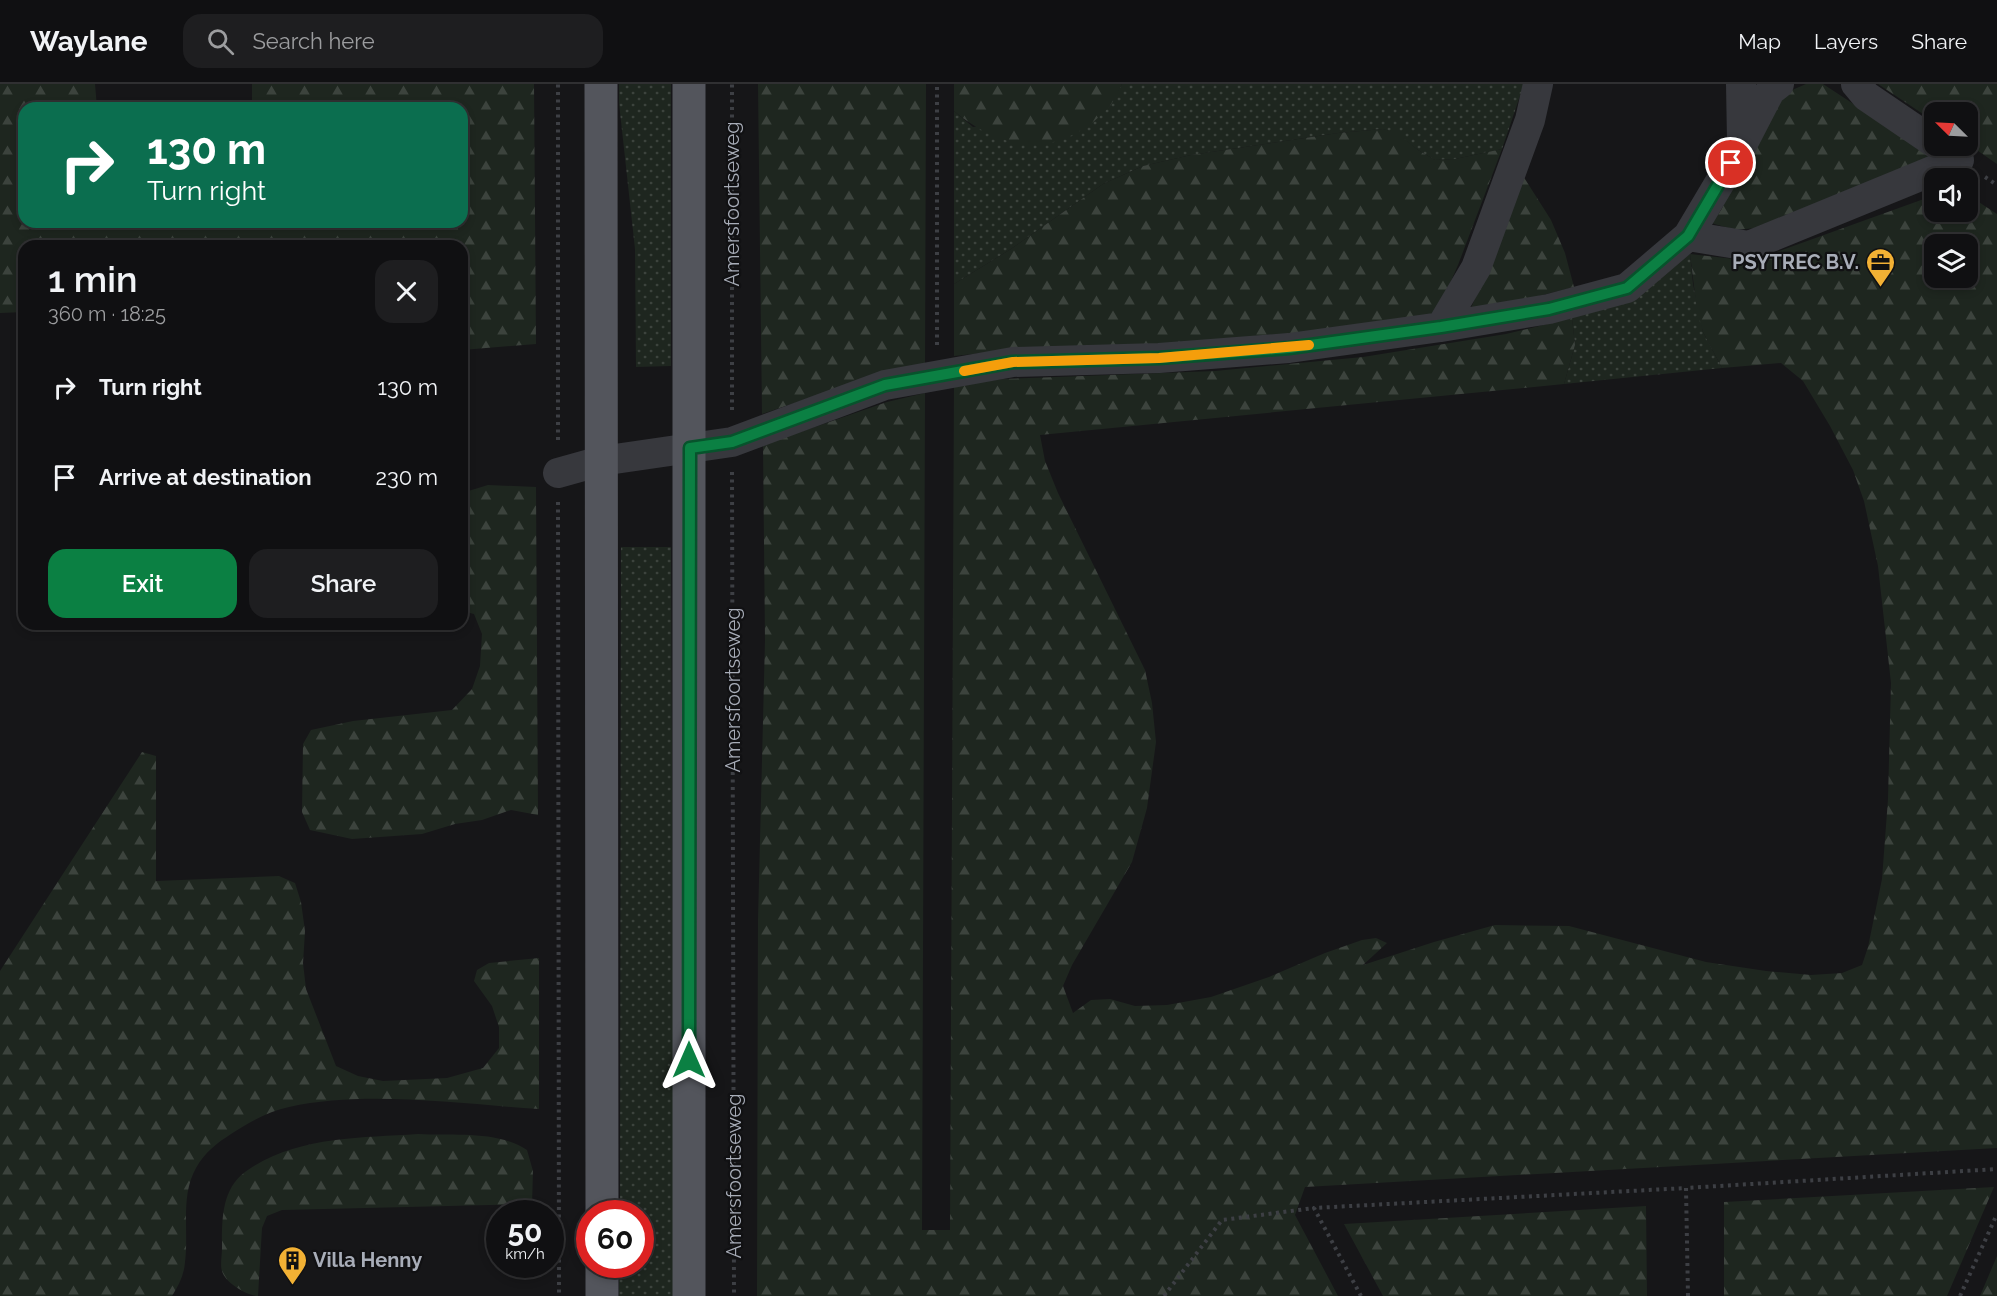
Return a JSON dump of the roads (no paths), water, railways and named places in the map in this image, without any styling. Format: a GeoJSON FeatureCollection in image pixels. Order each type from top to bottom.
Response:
{"type":"FeatureCollection","features":[{"type":"Feature","properties":{"kind":"main road"},"geometry":{"type":"LineString","coordinates":[[601,84],[602,1200]]}},
{"type":"Feature","properties":{"kind":"main road"},"geometry":{"type":"LineString","coordinates":[[689,84],[689,1296]]}},
{"type":"Feature","properties":{"kind":"main road"},"geometry":{"type":"LineString","coordinates":[[602,1278],[602,1296]]}},
{"type":"Feature","properties":{"kind":"lane"},"geometry":{"type":"LineString","coordinates":[[1441,327],[1476,268],[1530,120],[1538,84]]}},
{"type":"Feature","properties":{"kind":"lane"},"geometry":{"type":"LineString","coordinates":[[1741,84],[1742,145]]}},
{"type":"Feature","properties":{"kind":"lane"},"geometry":{"type":"LineString","coordinates":[[558,473],[601,461],[732,442],[885,385],[1013,362],[1159,358],[1289,348],[1549,309],[1627,288],[1688,236],[1742,145],[1770,91],[1779,84]]}},
{"type":"Feature","properties":{"kind":"lane"},"geometry":{"type":"LineString","coordinates":[[1856,84],[1866,96],[1965,163]]}},
{"type":"Feature","properties":{"kind":"lane"},"geometry":{"type":"LineString","coordinates":[[1688,236],[1749,246],[1965,163]]}},
{"type":"Feature","properties":{"kind":"place","name":"PSYTREC B.V."},"geometry":{"type":"Point","coordinates":[1880,288]}},
{"type":"Feature","properties":{"kind":"place","name":"Villa Henny"},"geometry":{"type":"Point","coordinates":[292,1286]}}]}
